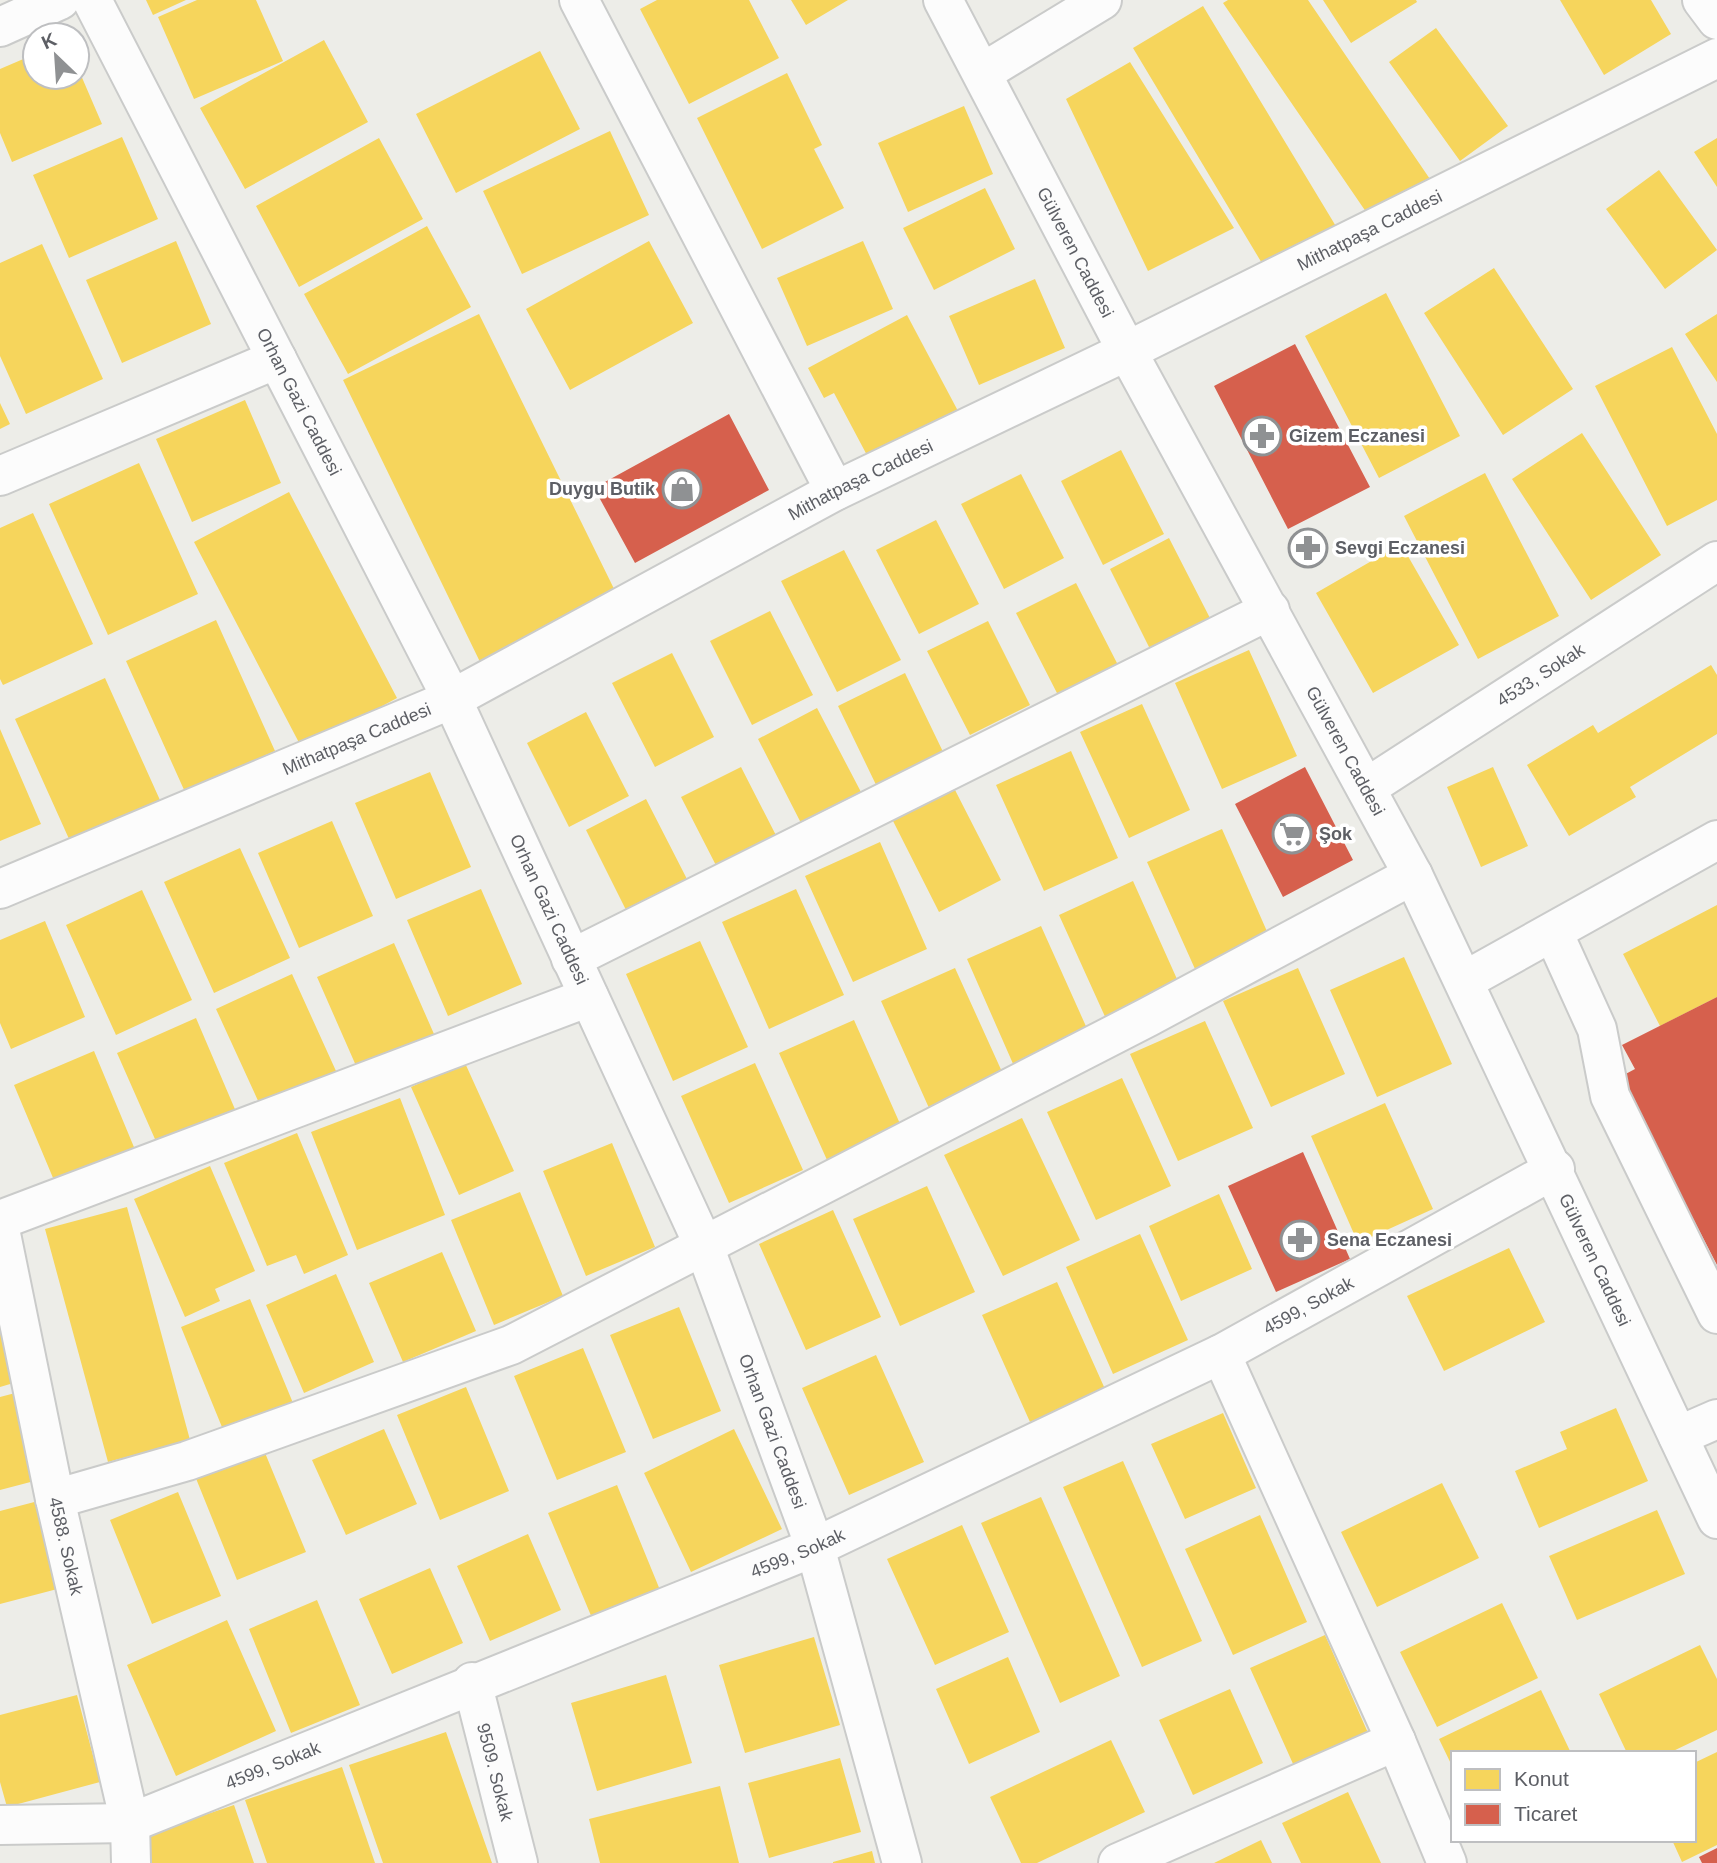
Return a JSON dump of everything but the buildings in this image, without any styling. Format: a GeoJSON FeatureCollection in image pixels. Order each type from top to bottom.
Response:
{"type":"FeatureCollection","features":[{"type":"Feature","properties":{"kind":"street"},"geometry":{"type":"LineString","coordinates":[[0,27],[61,0]]}},
{"type":"Feature","properties":{"kind":"street","name":"Orhan Gazi Caddesi"},"geometry":{"type":"LineString","coordinates":[[92,0],[452,699],[704,1246],[815,1547],[902,1863]]}},
{"type":"Feature","properties":{"kind":"street"},"geometry":{"type":"LineString","coordinates":[[579,0],[835,491]]}},
{"type":"Feature","properties":{"kind":"street","name":"Gülveren Caddesi"},"geometry":{"type":"LineString","coordinates":[[943,0],[1127,351],[1413,876],[1555,1169],[1717,1520]]}},
{"type":"Feature","properties":{"kind":"street"},"geometry":{"type":"LineString","coordinates":[[982,72],[1102,0]]}},
{"type":"Feature","properties":{"kind":"street"},"geometry":{"type":"LineString","coordinates":[[1702,0],[1717,20]]}},
{"type":"Feature","properties":{"kind":"street","name":"Mithatpaşa Caddesi"},"geometry":{"type":"LineString","coordinates":[[0,889],[452,699],[835,491],[1127,351],[1717,58]]}},
{"type":"Feature","properties":{"kind":"street"},"geometry":{"type":"LineString","coordinates":[[0,476],[277,359]]}},
{"type":"Feature","properties":{"kind":"street","name":"4533, Sokak"},"geometry":{"type":"LineString","coordinates":[[1366,788],[1716,562]]}},
{"type":"Feature","properties":{"kind":"street"},"geometry":{"type":"LineString","coordinates":[[571,959],[1270,610]]}},
{"type":"Feature","properties":{"kind":"street"},"geometry":{"type":"LineString","coordinates":[[1464,981],[1717,840]]}},
{"type":"Feature","properties":{"kind":"street"},"geometry":{"type":"LineString","coordinates":[[55,1499],[187,1461],[511,1345],[1413,876]]}},
{"type":"Feature","properties":{"kind":"street"},"geometry":{"type":"LineString","coordinates":[[1553,932],[1597,1029],[1610,1096],[1717,1314]]}},
{"type":"Feature","properties":{"kind":"street"},"geometry":{"type":"LineString","coordinates":[[0,1220],[589,996]]}},
{"type":"Feature","properties":{"kind":"street","name":"4599, Sokak"},"geometry":{"type":"LineString","coordinates":[[0,1825],[130,1823],[472,1682],[815,1547],[1221,1354],[1555,1169]]}},
{"type":"Feature","properties":{"kind":"street","name":"4588. Sokak"},"geometry":{"type":"LineString","coordinates":[[0,1229],[55,1499],[130,1823],[131,1863]]}},
{"type":"Feature","properties":{"kind":"street"},"geometry":{"type":"LineString","coordinates":[[1221,1354],[1396,1741],[1447,1863]]}},
{"type":"Feature","properties":{"kind":"street"},"geometry":{"type":"LineString","coordinates":[[1678,1436],[1717,1419]]}},
{"type":"Feature","properties":{"kind":"street","name":"9509. Sokak"},"geometry":{"type":"LineString","coordinates":[[472,1682],[518,1863]]}},
{"type":"Feature","properties":{"kind":"street"},"geometry":{"type":"LineString","coordinates":[[1118,1863],[1396,1741]]}},
{"type":"Feature","properties":{"kind":"place","name":"Gizem Eczanesi"},"geometry":{"type":"Point","coordinates":[1262,436]}},
{"type":"Feature","properties":{"kind":"place","name":"Duygu Butik"},"geometry":{"type":"Point","coordinates":[682,489]}},
{"type":"Feature","properties":{"kind":"place","name":"Sevgi Eczanesi"},"geometry":{"type":"Point","coordinates":[1308,548]}},
{"type":"Feature","properties":{"kind":"place","name":"Şok"},"geometry":{"type":"Point","coordinates":[1292,834]}},
{"type":"Feature","properties":{"kind":"place","name":"Sena Eczanesi"},"geometry":{"type":"Point","coordinates":[1300,1240]}}]}
